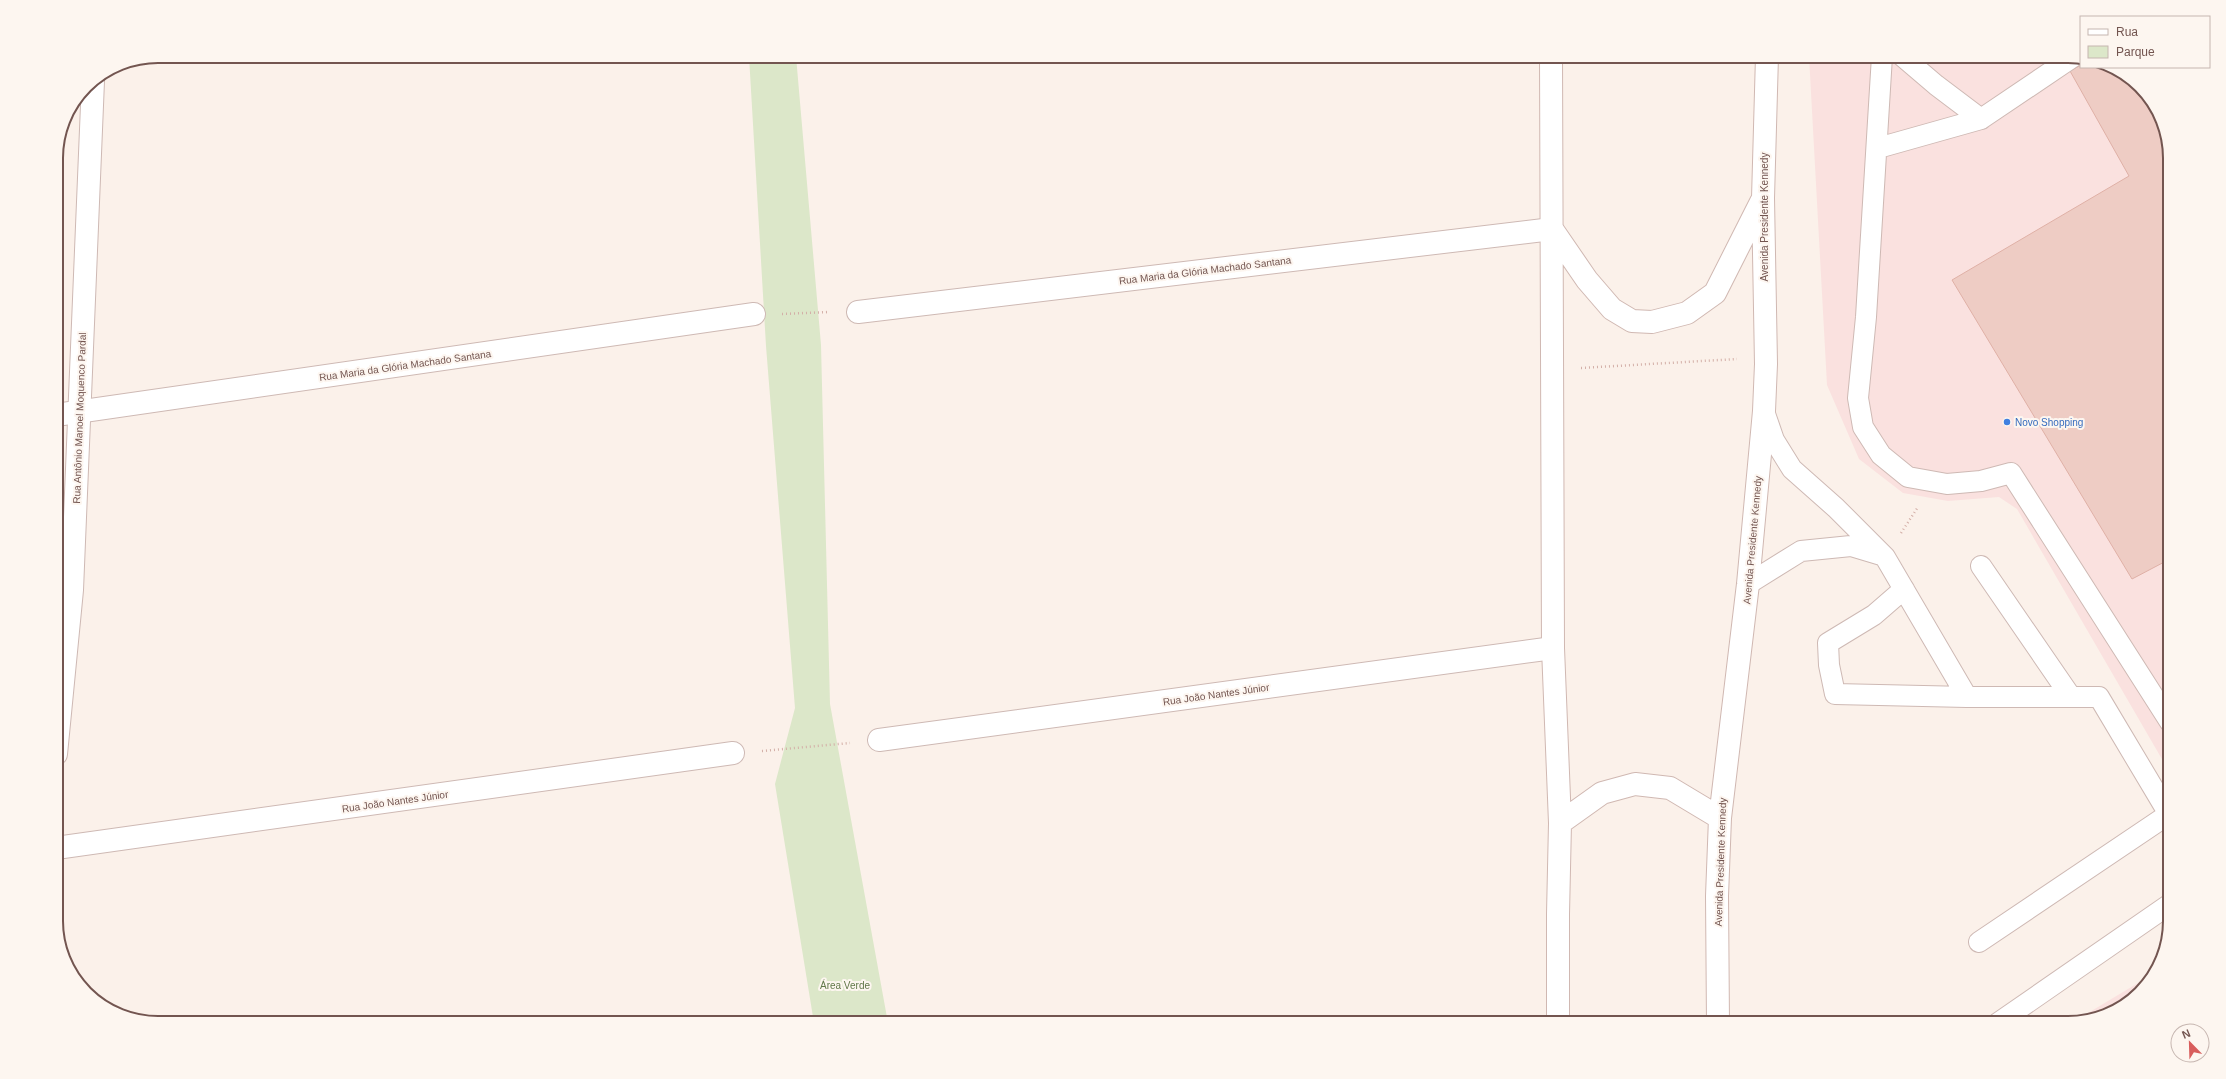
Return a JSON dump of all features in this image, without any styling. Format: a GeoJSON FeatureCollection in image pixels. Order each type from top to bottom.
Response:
{"type":"FeatureCollection","features":[{"type":"Feature","properties":{"kind":"street"},"geometry":{"type":"LineString","coordinates":[[1551,63],[1553,648],[1560,823],[1558,1016]]}},
{"type":"Feature","properties":{"kind":"street","name":"Avenida Presidente Kennedy"},"geometry":{"type":"LineString","coordinates":[[1718,1016],[1717,896],[1720,818],[1748,584],[1764,411],[1766,358],[1763,198],[1767,63]]}},
{"type":"Feature","properties":{"kind":"street","name":"Rua Antônio Manoel Moquenco Pardal"},"geometry":{"type":"LineString","coordinates":[[63,682],[72,590],[93,89]]}},
{"type":"Feature","properties":{"kind":"street"},"geometry":{"type":"LineString","coordinates":[[1552,229],[1587,280],[1612,309],[1632,321],[1652,322],[1687,313],[1715,293],[1763,198]]}},
{"type":"Feature","properties":{"kind":"street","name":"Rua Maria da Glória Machado Santana"},"geometry":{"type":"LineString","coordinates":[[858,312],[1552,229]]}},
{"type":"Feature","properties":{"kind":"street","name":"Rua Maria da Glória Machado Santana"},"geometry":{"type":"LineString","coordinates":[[63,414],[754,314]]}},
{"type":"Feature","properties":{"kind":"street","name":"Rua João Nantes Júnior"},"geometry":{"type":"LineString","coordinates":[[879,740],[1553,648]]}},
{"type":"Feature","properties":{"kind":"street","name":"Rua João Nantes Júnior"},"geometry":{"type":"LineString","coordinates":[[63,847],[733,754]]}},
{"type":"Feature","properties":{"kind":"street"},"geometry":{"type":"LineString","coordinates":[[1560,823],[1602,793],[1635,784],[1670,788],[1720,818]]}},
{"type":"Feature","properties":{"kind":"lane"},"geometry":{"type":"LineString","coordinates":[[1882,63],[1878,148],[1866,317],[1858,398],[1863,427],[1881,455],[1908,477],[1947,484],[1981,481],[2011,473],[2163,711]]}},
{"type":"Feature","properties":{"kind":"lane"},"geometry":{"type":"LineString","coordinates":[[1910,63],[1936,86],[1981,119]]}},
{"type":"Feature","properties":{"kind":"lane"},"geometry":{"type":"LineString","coordinates":[[1878,148],[1981,119],[2064,63]]}},
{"type":"Feature","properties":{"kind":"lane"},"geometry":{"type":"LineString","coordinates":[[1764,411],[1774,440],[1792,469],[1836,508],[1885,557],[1967,697]]}},
{"type":"Feature","properties":{"kind":"lane"},"geometry":{"type":"LineString","coordinates":[[1748,584],[1802,551],[1851,546],[1885,557]]}},
{"type":"Feature","properties":{"kind":"lane"},"geometry":{"type":"LineString","coordinates":[[1981,566],[2071,697]]}},
{"type":"Feature","properties":{"kind":"lane"},"geometry":{"type":"LineString","coordinates":[[1904,589],[1874,615],[1828,643],[1829,665],[1835,694],[1967,697],[2099,697],[2163,803]]}},
{"type":"Feature","properties":{"kind":"lane"},"geometry":{"type":"LineString","coordinates":[[1979,942],[2163,820]]}},
{"type":"Feature","properties":{"kind":"lane"},"geometry":{"type":"LineString","coordinates":[[2008,1016],[2163,909]]}},
{"type":"Feature","properties":{"kind":"path"},"geometry":{"type":"LineString","coordinates":[[754,314],[858,312]]}},
{"type":"Feature","properties":{"kind":"path"},"geometry":{"type":"LineString","coordinates":[[1552,370],[1766,358]]}},
{"type":"Feature","properties":{"kind":"path"},"geometry":{"type":"LineString","coordinates":[[1885,557],[1934,482]]}},
{"type":"Feature","properties":{"kind":"path"},"geometry":{"type":"LineString","coordinates":[[733,754],[879,740]]}},
{"type":"Feature","properties":{"kind":"shaded area","name":"Novo Shopping"},"geometry":{"type":"Polygon","coordinates":[[[1809,63],[2080,64],[2080,68],[2082,68],[2162,144],[2163,152],[2163,761],[2017,509],[1999,497],[1948,501],[1903,493],[1859,459],[1827,385],[1809,63]]]}},
{"type":"Feature","properties":{"kind":"shaded area"},"geometry":{"type":"Polygon","coordinates":[[[2142,981],[2121,1000],[2098,1011],[2086,1014],[2142,981]]]}},
{"type":"Feature","properties":{"kind":"green space","name":"Área Verde"},"geometry":{"type":"Polygon","coordinates":[[[749,63],[797,63],[821,345],[830,704],[887,1016],[813,1016],[775,784],[795,708],[766,346],[749,63]]]}},
{"type":"Feature","properties":{"kind":"building"},"geometry":{"type":"Polygon","coordinates":[[[2080,66],[2080,68],[2098,68],[2115,76],[2131,87],[2147,105],[2153,116],[2158,128],[2163,152],[2163,563],[2132,579],[1952,280],[2129,176],[2070,71],[2080,66]]]}},
{"type":"Feature","properties":{"kind":"place","name":"Novo Shopping"},"geometry":{"type":"Point","coordinates":[2007,422]}}]}
